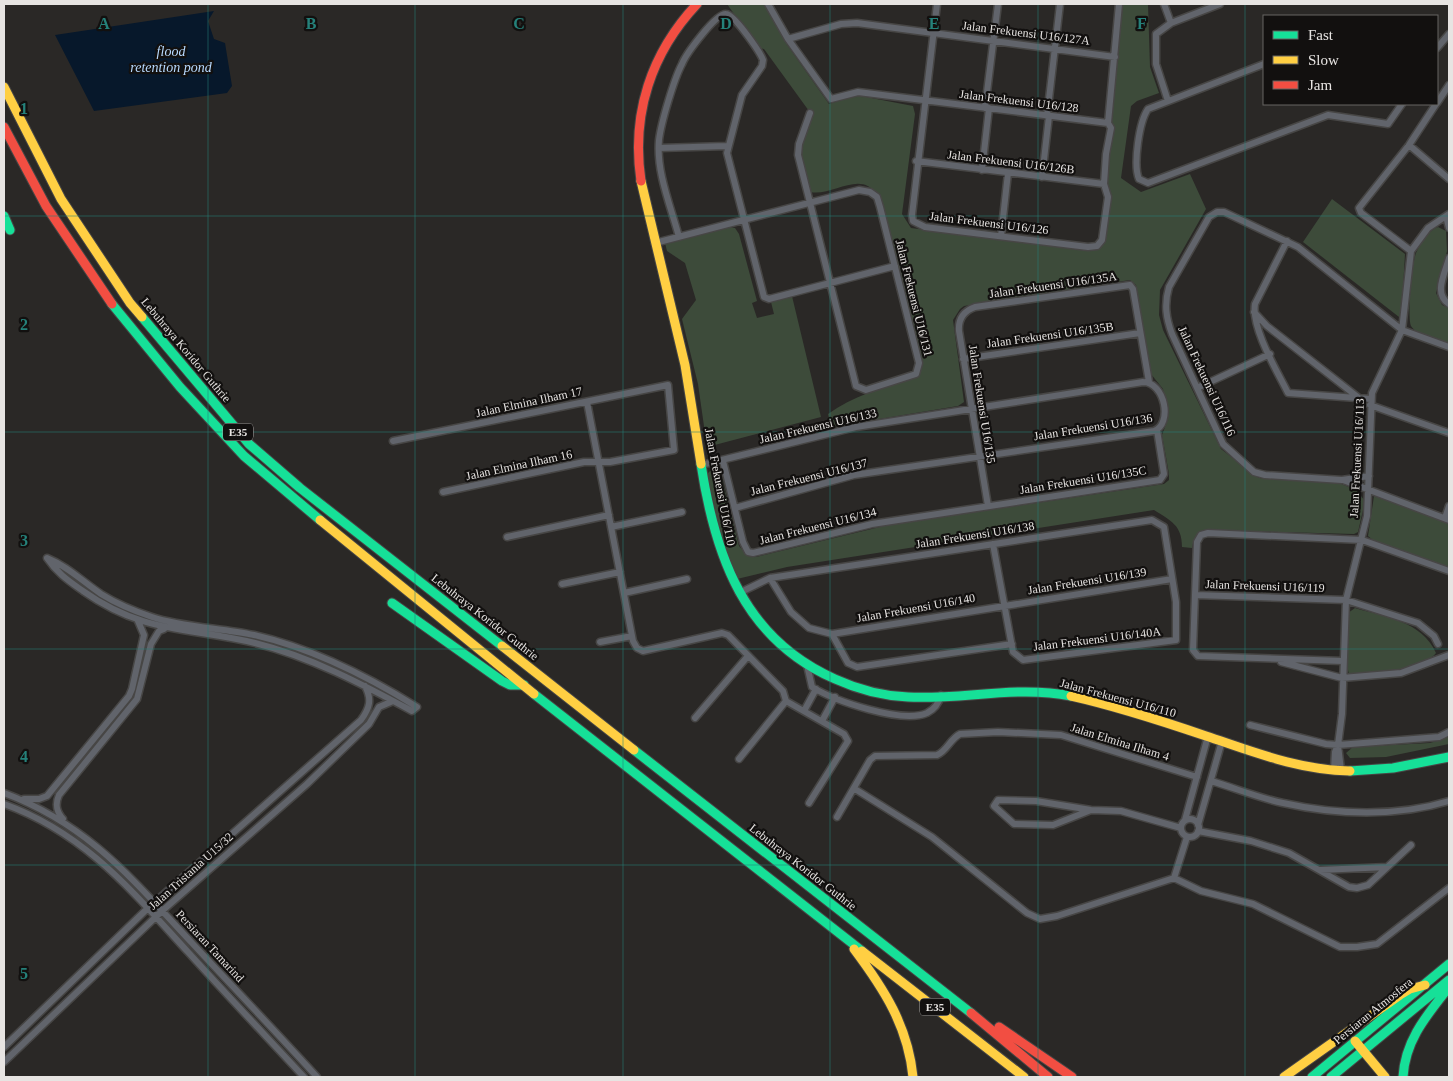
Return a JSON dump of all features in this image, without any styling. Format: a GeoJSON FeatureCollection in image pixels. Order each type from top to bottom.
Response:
{"type":"FeatureCollection","features":[{"type":"Feature","properties":{"kind":"main road","name":"Jalan Frekuensi U16/110"},"geometry":{"type":"LineString","coordinates":[[697,4],[677,27],[660,53],[652,70],[639,126],[638,163],[689,384],[701,465],[714,532],[727,570],[739,593],[770,635],[807,665],[843,682],[877,692],[906,697],[1020,690],[1058,694],[1208,736],[1286,762],[1337,770],[1366,771],[1412,766],[1449,757]]}},
{"type":"Feature","properties":{"kind":"main road","name":"Lebuhraya Koridor Guthrie"},"geometry":{"type":"LineString","coordinates":[[4,87],[61,199],[130,302],[249,444],[300,488],[1006,1041],[1048,1077]]}},
{"type":"Feature","properties":{"kind":"main road","name":"E35"},"geometry":{"type":"LineString","coordinates":[[4,127],[46,206],[121,317],[180,387],[244,456],[333,532],[524,686],[1024,1077]]}},
{"type":"Feature","properties":{"kind":"main road"},"geometry":{"type":"LineString","coordinates":[[4,216],[10,230]]}},
{"type":"Feature","properties":{"kind":"main road"},"geometry":{"type":"LineString","coordinates":[[392,603],[502,681],[510,685],[524,686]]}},
{"type":"Feature","properties":{"kind":"main road"},"geometry":{"type":"LineString","coordinates":[[845,938],[888,994],[898,1012],[911,1052],[913,1077]]}},
{"type":"Feature","properties":{"kind":"main road"},"geometry":{"type":"LineString","coordinates":[[902,961],[1072,1077]]}},
{"type":"Feature","properties":{"kind":"main road","name":"Persiaran Atmosfera"},"geometry":{"type":"LineString","coordinates":[[1312,1077],[1449,964]]}},
{"type":"Feature","properties":{"kind":"main road","name":"Persiaran Atmosfera"},"geometry":{"type":"LineString","coordinates":[[1331,1077],[1449,980]]}},
{"type":"Feature","properties":{"kind":"main road"},"geometry":{"type":"LineString","coordinates":[[1284,1077],[1400,995],[1425,985]]}},
{"type":"Feature","properties":{"kind":"main road"},"geometry":{"type":"LineString","coordinates":[[1404,1077],[1408,1047],[1421,1021],[1449,987]]}},
{"type":"Feature","properties":{"kind":"main road"},"geometry":{"type":"LineString","coordinates":[[1355,1041],[1385,1077]]}},
{"type":"Feature","properties":{"kind":"street"},"geometry":{"type":"LineString","coordinates":[[768,4],[788,39]]}},
{"type":"Feature","properties":{"kind":"street","name":"Jalan Frekuensi U16/126"},"geometry":{"type":"LineString","coordinates":[[938,4],[933,32],[927,101],[916,161],[912,214],[915,223],[925,227],[1088,247],[1097,246],[1102,240],[1108,197],[1104,184]]}},
{"type":"Feature","properties":{"kind":"street"},"geometry":{"type":"LineString","coordinates":[[982,170],[998,4]]}},
{"type":"Feature","properties":{"kind":"street"},"geometry":{"type":"LineString","coordinates":[[1042,178],[1060,4]]}},
{"type":"Feature","properties":{"kind":"street"},"geometry":{"type":"LineString","coordinates":[[1104,184],[1106,154],[1111,128],[1108,123],[1119,4]]}},
{"type":"Feature","properties":{"kind":"street"},"geometry":{"type":"LineString","coordinates":[[1164,4],[1171,23]]}},
{"type":"Feature","properties":{"kind":"street"},"geometry":{"type":"LineString","coordinates":[[1168,101],[1156,64],[1156,34],[1171,23],[1220,4]]}},
{"type":"Feature","properties":{"kind":"street"},"geometry":{"type":"LineString","coordinates":[[679,237],[661,170],[660,135],[681,64],[717,17],[726,14],[730,15],[744,31],[763,60],[762,66],[742,95],[728,146],[743,221],[766,299],[895,266]]}},
{"type":"Feature","properties":{"kind":"street","name":"Jalan Frekuensi U16/127A"},"geometry":{"type":"LineString","coordinates":[[788,39],[841,24],[858,23],[1115,57]]}},
{"type":"Feature","properties":{"kind":"street"},"geometry":{"type":"LineString","coordinates":[[1438,47],[1449,34]]}},
{"type":"Feature","properties":{"kind":"street","name":"Jalan Frekuensi U16/128"},"geometry":{"type":"LineString","coordinates":[[788,39],[829,98],[858,92],[1108,123]]}},
{"type":"Feature","properties":{"kind":"street"},"geometry":{"type":"LineString","coordinates":[[1263,64],[1148,109],[1142,117],[1136,172],[1139,179],[1148,183],[1328,114],[1388,124],[1401,105]]}},
{"type":"Feature","properties":{"kind":"street"},"geometry":{"type":"LineString","coordinates":[[1438,100],[1449,85]]}},
{"type":"Feature","properties":{"kind":"street"},"geometry":{"type":"LineString","coordinates":[[1411,251],[1361,213],[1360,206],[1409,145],[1435,105]]}},
{"type":"Feature","properties":{"kind":"street"},"geometry":{"type":"LineString","coordinates":[[809,204],[798,150],[810,114]]}},
{"type":"Feature","properties":{"kind":"street"},"geometry":{"type":"LineString","coordinates":[[1409,145],[1449,179]]}},
{"type":"Feature","properties":{"kind":"street"},"geometry":{"type":"LineString","coordinates":[[659,148],[728,146]]}},
{"type":"Feature","properties":{"kind":"street","name":"Jalan Frekuensi U16/126B"},"geometry":{"type":"LineString","coordinates":[[916,161],[1042,178],[1104,184]]}},
{"type":"Feature","properties":{"kind":"street"},"geometry":{"type":"LineString","coordinates":[[1001,236],[1008,173]]}},
{"type":"Feature","properties":{"kind":"street","name":"Jalan Frekuensi U16/131"},"geometry":{"type":"LineString","coordinates":[[655,243],[859,190],[870,192],[878,201],[919,367],[912,376],[866,390],[856,386],[809,204]]}},
{"type":"Feature","properties":{"kind":"street","name":"Jalan Frekuensi U16/116"},"geometry":{"type":"LineString","coordinates":[[1287,241],[1224,212],[1217,212],[1209,217],[1169,287],[1166,298],[1169,326],[1223,444],[1254,472],[1265,475],[1342,480]]}},
{"type":"Feature","properties":{"kind":"street"},"geometry":{"type":"LineString","coordinates":[[1447,215],[1449,228]]}},
{"type":"Feature","properties":{"kind":"street","name":"Jalan Frekuensi U16/113"},"geometry":{"type":"LineString","coordinates":[[1337,770],[1335,752],[1338,745],[1342,714],[1346,600],[1367,516],[1371,402],[1374,385],[1402,330],[1411,251],[1428,228],[1447,215]]}},
{"type":"Feature","properties":{"kind":"street"},"geometry":{"type":"LineString","coordinates":[[1449,347],[1402,330],[1298,247],[1287,241],[1255,304],[1254,318],[1288,393],[1360,398],[1449,433]]}},
{"type":"Feature","properties":{"kind":"street"},"geometry":{"type":"LineString","coordinates":[[1449,258],[1441,286],[1442,296],[1449,304]]}},
{"type":"Feature","properties":{"kind":"street","name":"Jalan Frekuensi U16/135A"},"geometry":{"type":"LineString","coordinates":[[970,309],[1128,285],[1133,289],[1149,382]]}},
{"type":"Feature","properties":{"kind":"street","name":"Jalan Frekuensi U16/135"},"geometry":{"type":"LineString","coordinates":[[970,309],[962,316],[958,326],[970,408],[988,506]]}},
{"type":"Feature","properties":{"kind":"street"},"geometry":{"type":"LineString","coordinates":[[1254,312],[1267,326],[1360,398]]}},
{"type":"Feature","properties":{"kind":"street","name":"Jalan Frekuensi U16/135B"},"geometry":{"type":"LineString","coordinates":[[963,359],[1140,333]]}},
{"type":"Feature","properties":{"kind":"street"},"geometry":{"type":"LineString","coordinates":[[1197,388],[1270,354]]}},
{"type":"Feature","properties":{"kind":"street"},"geometry":{"type":"LineString","coordinates":[[970,408],[1149,382]]}},
{"type":"Feature","properties":{"kind":"street","name":"Jalan Frekuensi U16/136"},"geometry":{"type":"LineString","coordinates":[[978,456],[1157,430],[1162,424],[1164,416],[1160,392],[1149,382]]}},
{"type":"Feature","properties":{"kind":"street","name":"Jalan Elmina Ilham 17"},"geometry":{"type":"LineString","coordinates":[[393,441],[668,385],[674,450]]}},
{"type":"Feature","properties":{"kind":"street"},"geometry":{"type":"LineString","coordinates":[[587,402],[632,636],[637,648],[644,651],[722,633],[728,636],[783,691],[786,701],[844,734],[848,741],[809,803]]}},
{"type":"Feature","properties":{"kind":"street","name":"Jalan Frekuensi U16/133"},"geometry":{"type":"LineString","coordinates":[[701,465],[844,429],[970,408]]}},
{"type":"Feature","properties":{"kind":"street","name":"Jalan Frekuensi U16/135C"},"geometry":{"type":"LineString","coordinates":[[988,506],[1160,480],[1164,474],[1157,430]]}},
{"type":"Feature","properties":{"kind":"street","name":"Jalan Elmina Ilham 16"},"geometry":{"type":"LineString","coordinates":[[443,492],[584,462],[610,462],[674,450]]}},
{"type":"Feature","properties":{"kind":"street","name":"Jalan Frekuensi U16/137"},"geometry":{"type":"LineString","coordinates":[[735,508],[854,475],[978,456]]}},
{"type":"Feature","properties":{"kind":"street","name":"Jalan Frekuensi U16/134"},"geometry":{"type":"LineString","coordinates":[[723,460],[743,542],[748,552],[753,553],[865,525],[988,506]]}},
{"type":"Feature","properties":{"kind":"street"},"geometry":{"type":"LineString","coordinates":[[1342,480],[1369,476]]}},
{"type":"Feature","properties":{"kind":"street"},"geometry":{"type":"LineString","coordinates":[[1342,480],[1447,519],[1449,506]]}},
{"type":"Feature","properties":{"kind":"street"},"geometry":{"type":"LineString","coordinates":[[611,527],[682,512]]}},
{"type":"Feature","properties":{"kind":"street"},"geometry":{"type":"LineString","coordinates":[[507,537],[609,515]]}},
{"type":"Feature","properties":{"kind":"street","name":"Jalan Frekuensi U16/138"},"geometry":{"type":"LineString","coordinates":[[739,593],[770,578],[1152,520],[1164,528],[1176,602],[1176,640]]}},
{"type":"Feature","properties":{"kind":"street","name":"Jalan Frekuensi U16/119"},"geometry":{"type":"LineString","coordinates":[[1362,540],[1204,534],[1197,542],[1195,595],[1346,600],[1418,623],[1434,636],[1438,644]]}},
{"type":"Feature","properties":{"kind":"street"},"geometry":{"type":"LineString","coordinates":[[1362,540],[1449,571]]}},
{"type":"Feature","properties":{"kind":"street"},"geometry":{"type":"LineString","coordinates":[[770,578],[791,612],[809,628],[832,634],[848,663],[857,666],[1012,644],[993,544]]}},
{"type":"Feature","properties":{"kind":"street"},"geometry":{"type":"LineString","coordinates":[[47,558],[63,565],[84,582],[124,607],[156,618],[255,635],[311,654],[372,680],[417,707],[412,711],[366,686],[308,660],[255,643],[165,628],[138,621],[99,602],[66,579],[47,558]]}},
{"type":"Feature","properties":{"kind":"street"},"geometry":{"type":"LineString","coordinates":[[562,584],[620,572]]}},
{"type":"Feature","properties":{"kind":"street"},"geometry":{"type":"LineString","coordinates":[[624,593],[687,579]]}},
{"type":"Feature","properties":{"kind":"street","name":"Jalan Frekuensi U16/139"},"geometry":{"type":"LineString","coordinates":[[1005,605],[1172,579]]}},
{"type":"Feature","properties":{"kind":"street"},"geometry":{"type":"LineString","coordinates":[[1195,595],[1193,650],[1198,656],[1343,661]]}},
{"type":"Feature","properties":{"kind":"street","name":"Jalan Frekuensi U16/140"},"geometry":{"type":"LineString","coordinates":[[832,634],[1005,605]]}},
{"type":"Feature","properties":{"kind":"street"},"geometry":{"type":"LineString","coordinates":[[13,796],[30,800],[47,796],[129,696],[144,635],[138,621]]}},
{"type":"Feature","properties":{"kind":"street"},"geometry":{"type":"LineString","coordinates":[[68,824],[58,813],[56,801],[137,699],[152,644],[159,631],[165,628]]}},
{"type":"Feature","properties":{"kind":"street"},"geometry":{"type":"LineString","coordinates":[[600,642],[632,636]]}},
{"type":"Feature","properties":{"kind":"street","name":"Jalan Frekuensi U16/140A"},"geometry":{"type":"LineString","coordinates":[[1012,644],[1014,652],[1023,660],[1176,640]]}},
{"type":"Feature","properties":{"kind":"street"},"geometry":{"type":"LineString","coordinates":[[1267,659],[1342,678],[1401,672],[1449,655]]}},
{"type":"Feature","properties":{"kind":"street"},"geometry":{"type":"LineString","coordinates":[[695,718],[748,656]]}},
{"type":"Feature","properties":{"kind":"street"},"geometry":{"type":"LineString","coordinates":[[807,665],[810,683],[816,689],[867,709],[888,713],[927,713],[936,707],[941,695]]}},
{"type":"Feature","properties":{"kind":"street","name":"Jalan Tristania U15/32"},"geometry":{"type":"LineString","coordinates":[[4,1047],[148,908],[320,757],[367,712],[370,696],[366,686]]}},
{"type":"Feature","properties":{"kind":"street"},"geometry":{"type":"LineString","coordinates":[[804,711],[816,689]]}},
{"type":"Feature","properties":{"kind":"street"},"geometry":{"type":"LineString","coordinates":[[822,721],[835,697]]}},
{"type":"Feature","properties":{"kind":"street","name":"Jalan Tristania U15/32"},"geometry":{"type":"LineString","coordinates":[[4,1062],[162,911],[327,764],[368,724],[380,707],[393,701]]}},
{"type":"Feature","properties":{"kind":"street"},"geometry":{"type":"LineString","coordinates":[[739,759],[786,701]]}},
{"type":"Feature","properties":{"kind":"street"},"geometry":{"type":"LineString","coordinates":[[1250,725],[1326,744],[1338,745],[1439,737],[1449,732]]}},
{"type":"Feature","properties":{"kind":"street","name":"Jalan Elmina Ilham 4"},"geometry":{"type":"LineString","coordinates":[[837,817],[855,789],[870,760],[875,756],[937,756],[942,754],[955,736],[960,734],[998,732],[1061,735],[1197,777]]}},
{"type":"Feature","properties":{"kind":"street"},"geometry":{"type":"LineString","coordinates":[[1208,736],[1185,820],[1181,828],[1182,833],[1187,837],[1193,837],[1198,828],[1222,741]]}},
{"type":"Feature","properties":{"kind":"street"},"geometry":{"type":"LineString","coordinates":[[320,757],[327,764]]}},
{"type":"Feature","properties":{"kind":"street"},"geometry":{"type":"LineString","coordinates":[[1211,781],[1283,803],[1355,813],[1413,810],[1449,801]]}},
{"type":"Feature","properties":{"kind":"street"},"geometry":{"type":"LineString","coordinates":[[855,789],[932,837],[1027,914],[1040,919],[1057,916],[1174,878],[1201,891],[1253,904],[1340,947],[1357,947],[1377,944],[1449,888]]}},
{"type":"Feature","properties":{"kind":"street","name":"Persiaran Tamarind"},"geometry":{"type":"LineString","coordinates":[[4,793],[68,824],[101,850],[162,911],[317,1077]]}},
{"type":"Feature","properties":{"kind":"street"},"geometry":{"type":"LineString","coordinates":[[1091,810],[1053,826],[1014,824],[994,806],[998,800],[1036,801],[1091,810],[1121,811],[1181,828]]}},
{"type":"Feature","properties":{"kind":"street","name":"Persiaran Tamarind"},"geometry":{"type":"LineString","coordinates":[[4,804],[36,817],[82,845],[140,899],[304,1077]]}},
{"type":"Feature","properties":{"kind":"street"},"geometry":{"type":"LineString","coordinates":[[1185,820],[1191,819],[1198,828],[1251,841],[1289,853],[1349,887],[1357,888],[1368,885],[1411,845]]}},
{"type":"Feature","properties":{"kind":"street"},"geometry":{"type":"LineString","coordinates":[[1174,878],[1187,837]]}},
{"type":"Feature","properties":{"kind":"street"},"geometry":{"type":"LineString","coordinates":[[1319,870],[1387,867]]}},
{"type":"Feature","properties":{"kind":"street"},"geometry":{"type":"LineString","coordinates":[[140,899],[140,917]]}},
{"type":"Feature","properties":{"kind":"green space"},"geometry":{"type":"Polygon","coordinates":[[[727,4],[765,4],[788,46],[829,104],[854,96],[861,96],[913,106],[915,114],[902,214],[911,228],[1088,251],[1101,244],[1111,200],[1103,184],[1123,4],[1148,4],[1150,67],[1159,93],[1137,101],[1131,106],[1121,178],[1141,192],[1190,174],[1206,209],[1160,290],[1159,315],[1163,330],[1221,449],[1259,478],[1339,483],[1356,490],[1365,501],[1358,532],[1354,534],[1211,530],[1198,535],[1194,540],[1192,548],[1182,547],[1178,529],[1154,510],[787,567],[737,579],[722,542],[707,474],[714,467],[720,471],[739,546],[747,555],[756,557],[888,525],[1164,484],[1169,480],[1169,474],[1162,435],[1168,419],[1163,389],[1151,374],[1136,285],[1130,280],[964,306],[953,320],[964,402],[958,406],[831,427],[828,414],[857,397],[910,379],[919,364],[877,195],[863,184],[855,184],[828,191],[810,192],[797,156],[809,111],[764,49],[758,48],[727,4]]]}},
{"type":"Feature","properties":{"kind":"green space"},"geometry":{"type":"Polygon","coordinates":[[[1332,199],[1405,254],[1402,307],[1399,317],[1303,242],[1332,199]]]}},
{"type":"Feature","properties":{"kind":"green space"},"geometry":{"type":"Polygon","coordinates":[[[729,227],[735,228],[739,234],[757,301],[752,303],[757,318],[774,314],[770,298],[791,292],[821,417],[707,447],[698,384],[682,319],[696,300],[685,263],[667,251],[665,243],[729,227]]]}},
{"type":"Feature","properties":{"kind":"green space"},"geometry":{"type":"Polygon","coordinates":[[[1438,227],[1446,231],[1447,251],[1436,293],[1442,305],[1449,308],[1449,343],[1418,332],[1411,326],[1410,321],[1410,290],[1416,253],[1428,234],[1438,227]]]}},
{"type":"Feature","properties":{"kind":"green space"},"geometry":{"type":"Polygon","coordinates":[[[1374,496],[1449,523],[1449,567],[1374,541],[1368,536],[1374,496]]]}},
{"type":"Feature","properties":{"kind":"green space"},"geometry":{"type":"Polygon","coordinates":[[[1355,608],[1390,618],[1412,627],[1430,642],[1436,653],[1420,663],[1408,667],[1382,673],[1349,674],[1347,666],[1348,613],[1355,608]]]}},
{"type":"Feature","properties":{"kind":"green space"},"geometry":{"type":"Polygon","coordinates":[[[1449,737],[1449,744],[1386,757],[1350,758],[1346,753],[1353,747],[1430,743],[1449,737]]]}},
{"type":"Feature","properties":{"kind":"water","name":"flood retention pond"},"geometry":{"type":"Polygon","coordinates":[[[214,11],[208,21],[214,39],[225,43],[232,86],[227,93],[94,111],[55,35],[214,11]]]}},
{"type":"Feature","properties":{"kind":"traffic: fast"},"geometry":{"type":"LineString","coordinates":[[4,216],[10,230]]}},
{"type":"Feature","properties":{"kind":"traffic: fast"},"geometry":{"type":"LineString","coordinates":[[112,304],[180,387],[244,456],[320,520]]}},
{"type":"Feature","properties":{"kind":"traffic: fast"},"geometry":{"type":"LineString","coordinates":[[142,317],[249,444],[300,488],[502,646]]}},
{"type":"Feature","properties":{"kind":"traffic: fast"},"geometry":{"type":"LineString","coordinates":[[701,464],[715,531],[739,591],[756,618],[778,641],[804,662],[843,683],[889,695],[949,697],[1030,692],[1071,696]]}},
{"type":"Feature","properties":{"kind":"traffic: fast"},"geometry":{"type":"LineString","coordinates":[[392,603],[502,681],[510,685],[524,685]]}},
{"type":"Feature","properties":{"kind":"traffic: fast"},"geometry":{"type":"LineString","coordinates":[[534,694],[862,951]]}},
{"type":"Feature","properties":{"kind":"traffic: fast"},"geometry":{"type":"LineString","coordinates":[[634,750],[971,1013]]}},
{"type":"Feature","properties":{"kind":"traffic: fast"},"geometry":{"type":"LineString","coordinates":[[1350,771],[1393,768],[1449,757]]}},
{"type":"Feature","properties":{"kind":"traffic: fast"},"geometry":{"type":"LineString","coordinates":[[1312,1077],[1449,964]]}},
{"type":"Feature","properties":{"kind":"traffic: fast"},"geometry":{"type":"LineString","coordinates":[[1331,1077],[1449,980]]}},
{"type":"Feature","properties":{"kind":"traffic: fast"},"geometry":{"type":"LineString","coordinates":[[1403,1077],[1408,1051],[1418,1029],[1449,987]]}},
{"type":"Feature","properties":{"kind":"traffic: slow"},"geometry":{"type":"LineString","coordinates":[[4,87],[61,199],[130,303],[142,317]]}},
{"type":"Feature","properties":{"kind":"traffic: slow"},"geometry":{"type":"LineString","coordinates":[[641,181],[685,365],[701,464]]}},
{"type":"Feature","properties":{"kind":"traffic: slow"},"geometry":{"type":"LineString","coordinates":[[320,520],[534,694]]}},
{"type":"Feature","properties":{"kind":"traffic: slow"},"geometry":{"type":"LineString","coordinates":[[502,646],[634,750]]}},
{"type":"Feature","properties":{"kind":"traffic: slow"},"geometry":{"type":"LineString","coordinates":[[1071,696],[1139,714],[1294,764],[1350,771]]}},
{"type":"Feature","properties":{"kind":"traffic: slow"},"geometry":{"type":"LineString","coordinates":[[854,949],[893,1009],[906,1041],[913,1077]]}},
{"type":"Feature","properties":{"kind":"traffic: slow"},"geometry":{"type":"LineString","coordinates":[[862,951],[1024,1077]]}},
{"type":"Feature","properties":{"kind":"traffic: slow"},"geometry":{"type":"LineString","coordinates":[[1284,1077],[1400,995],[1410,989],[1425,985]]}},
{"type":"Feature","properties":{"kind":"traffic: slow"},"geometry":{"type":"LineString","coordinates":[[1355,1041],[1385,1077]]}},
{"type":"Feature","properties":{"kind":"traffic: jam"},"geometry":{"type":"LineString","coordinates":[[641,181],[639,132],[642,108],[648,86],[656,64],[667,43],[697,4]]}},
{"type":"Feature","properties":{"kind":"traffic: jam"},"geometry":{"type":"LineString","coordinates":[[4,127],[46,206],[112,304]]}},
{"type":"Feature","properties":{"kind":"traffic: jam"},"geometry":{"type":"LineString","coordinates":[[971,1013],[1048,1077]]}},
{"type":"Feature","properties":{"kind":"traffic: jam"},"geometry":{"type":"LineString","coordinates":[[999,1027],[1072,1077]]}}]}
